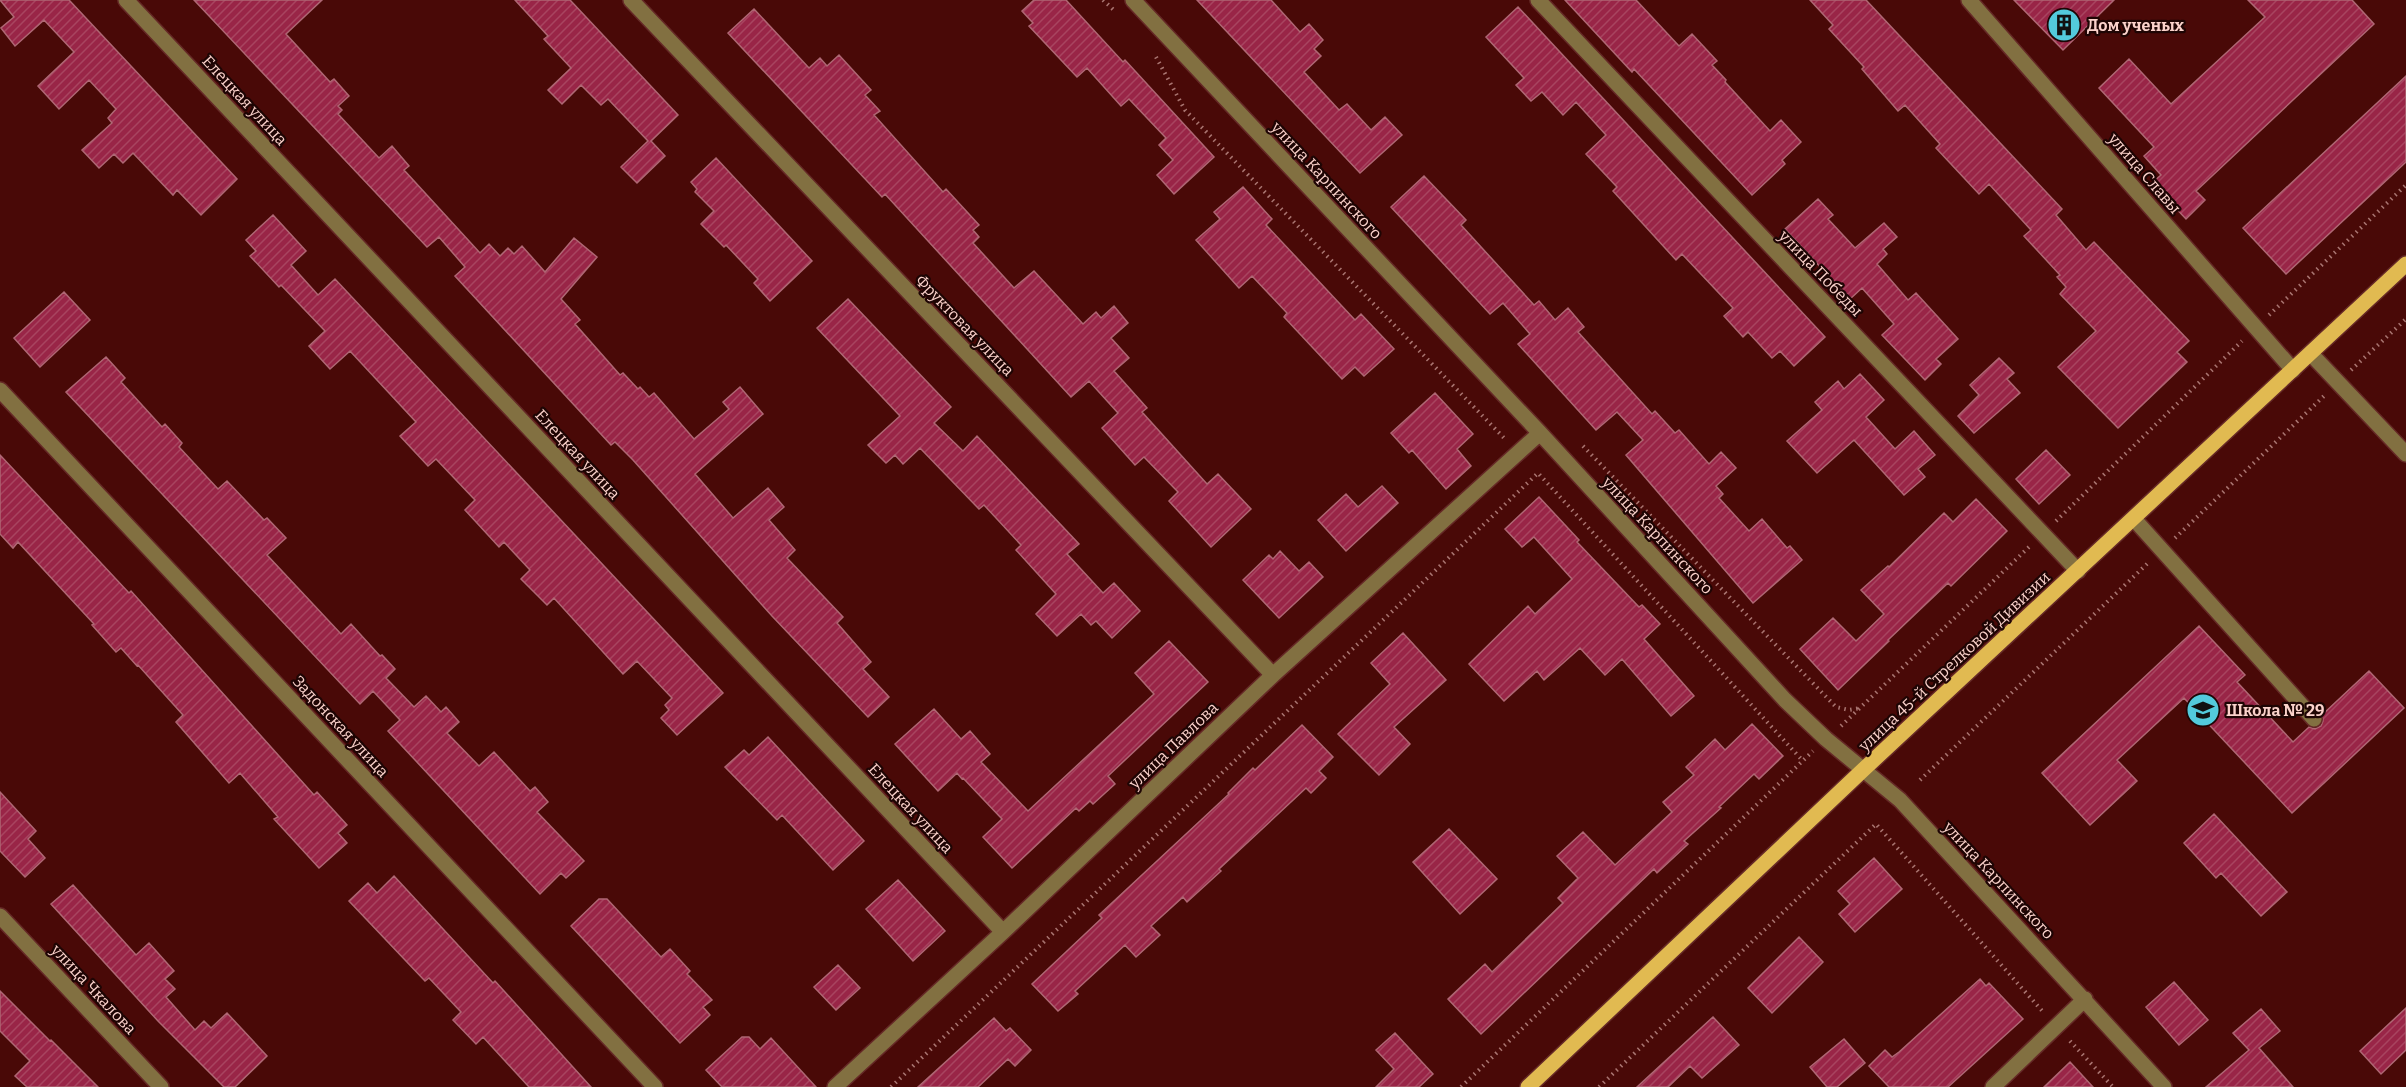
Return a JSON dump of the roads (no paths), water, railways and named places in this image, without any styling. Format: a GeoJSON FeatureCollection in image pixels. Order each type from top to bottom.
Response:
{"type":"FeatureCollection","features":[{"type":"Feature","properties":{"kind":"main road","name":"улица 45-й Стрелковой Дивизии"},"geometry":{"type":"LineString","coordinates":[[1528,1087],[1864,769],[2406,264]]}},
{"type":"Feature","properties":{"kind":"street","name":"Елецкая улица"},"geometry":{"type":"LineString","coordinates":[[126,0],[1003,932]]}},
{"type":"Feature","properties":{"kind":"street","name":"Фруктовая улица"},"geometry":{"type":"LineString","coordinates":[[631,0],[1273,675]]}},
{"type":"Feature","properties":{"kind":"street","name":"улица Карпинского"},"geometry":{"type":"LineString","coordinates":[[1133,0],[1540,433],[1785,700],[1826,739],[1900,800],[2164,1087]]}},
{"type":"Feature","properties":{"kind":"street","name":"улица Победы"},"geometry":{"type":"LineString","coordinates":[[1538,0],[2078,571]]}},
{"type":"Feature","properties":{"kind":"street","name":"улица Славы"},"geometry":{"type":"LineString","coordinates":[[1969,0],[2294,370]]}},
{"type":"Feature","properties":{"kind":"street"},"geometry":{"type":"LineString","coordinates":[[2311,354],[2406,454]]}},
{"type":"Feature","properties":{"kind":"street","name":"Задонская улица"},"geometry":{"type":"LineString","coordinates":[[0,390],[655,1087]]}},
{"type":"Feature","properties":{"kind":"street","name":"улица Павлова"},"geometry":{"type":"LineString","coordinates":[[835,1087],[1003,932],[1273,675],[1540,433]]}},
{"type":"Feature","properties":{"kind":"street"},"geometry":{"type":"LineString","coordinates":[[2134,519],[2314,719]]}},
{"type":"Feature","properties":{"kind":"street","name":"улица Чкалова"},"geometry":{"type":"LineString","coordinates":[[0,916],[161,1087]]}},
{"type":"Feature","properties":{"kind":"street"},"geometry":{"type":"LineString","coordinates":[[1993,1087],[2085,999]]}},
{"type":"Feature","properties":{"kind":"place","name":"Дом ученых"},"geometry":{"type":"Point","coordinates":[2064,25]}},
{"type":"Feature","properties":{"kind":"place","name":"Школа № 29"},"geometry":{"type":"Point","coordinates":[2203,710]}}]}
